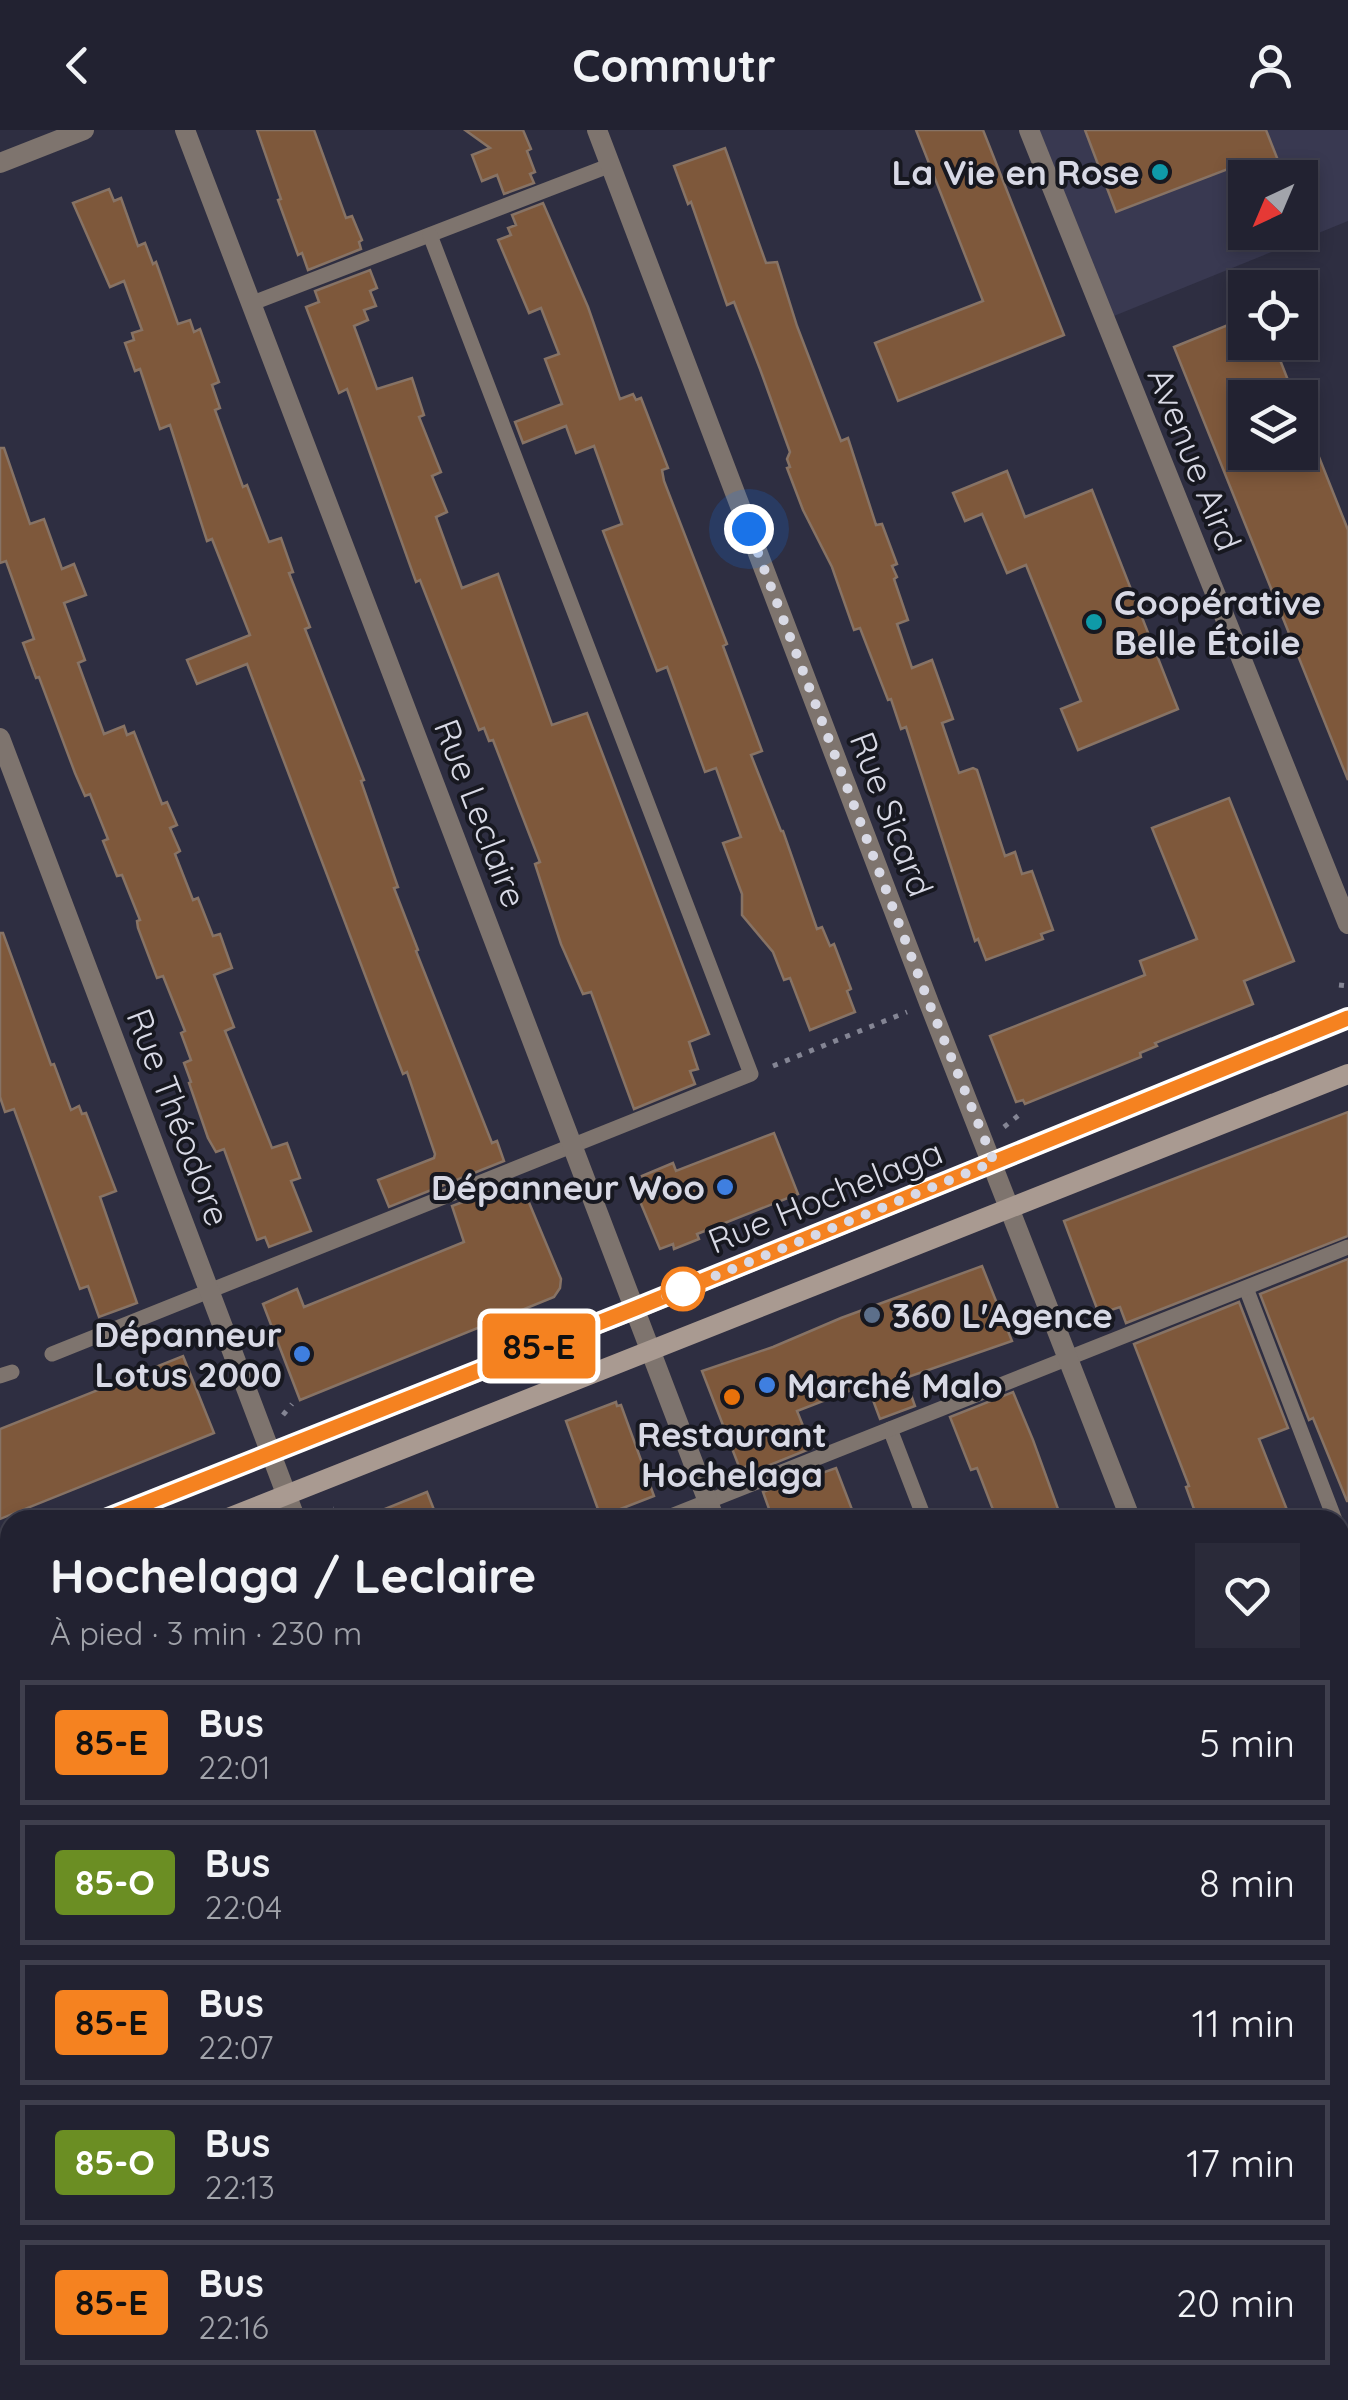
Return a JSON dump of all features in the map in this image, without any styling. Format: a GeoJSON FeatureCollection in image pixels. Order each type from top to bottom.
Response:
{"type":"FeatureCollection","features":[{"type":"Feature","properties":{"kind":"main road","name":"Rue Hochelaga"},"geometry":{"type":"LineString","coordinates":[[127,1510],[1348,1018]]}},
{"type":"Feature","properties":{"kind":"main road"},"geometry":{"type":"LineString","coordinates":[[247,1510],[1348,1074]]}},
{"type":"Feature","properties":{"kind":"street"},"geometry":{"type":"LineString","coordinates":[[0,163],[42,138],[84,130]]}},
{"type":"Feature","properties":{"kind":"street","name":"Rue Leclaire"},"geometry":{"type":"LineString","coordinates":[[186,130],[712,1510]]}},
{"type":"Feature","properties":{"kind":"street","name":"Rue Sicard"},"geometry":{"type":"LineString","coordinates":[[598,130],[929,1003],[1127,1510]]}},
{"type":"Feature","properties":{"kind":"street","name":"Avenue Aird"},"geometry":{"type":"LineString","coordinates":[[1029,130],[1348,924]]}},
{"type":"Feature","properties":{"kind":"street","name":"Rue Théodore"},"geometry":{"type":"LineString","coordinates":[[0,738],[292,1510]]}},
{"type":"Feature","properties":{"kind":"lane"},"geometry":{"type":"LineString","coordinates":[[250,304],[611,165]]}},
{"type":"Feature","properties":{"kind":"lane"},"geometry":{"type":"LineString","coordinates":[[52,1354],[752,1074],[430,235]]}},
{"type":"Feature","properties":{"kind":"lane"},"geometry":{"type":"LineString","coordinates":[[712,1510],[890,1429],[1348,1248]]}},
{"type":"Feature","properties":{"kind":"lane"},"geometry":{"type":"LineString","coordinates":[[1246,1288],[1332,1510]]}},
{"type":"Feature","properties":{"kind":"lane"},"geometry":{"type":"LineString","coordinates":[[890,1429],[921,1510]]}},
{"type":"Feature","properties":{"kind":"path"},"geometry":{"type":"LineString","coordinates":[[1339,985],[1348,986]]}},
{"type":"Feature","properties":{"kind":"path"},"geometry":{"type":"LineString","coordinates":[[752,1074],[929,1003]]}},
{"type":"Feature","properties":{"kind":"path"},"geometry":{"type":"LineString","coordinates":[[1004,1128],[1019,1115]]}},
{"type":"Feature","properties":{"kind":"path"},"geometry":{"type":"LineString","coordinates":[[282,1415],[292,1404]]}},
{"type":"Feature","properties":{"kind":"path"},"geometry":{"type":"LineString","coordinates":[[330,1510],[334,1509]]}},
{"type":"Feature","properties":{"kind":"shaded area"},"geometry":{"type":"Polygon","coordinates":[[[1029,130],[1348,130],[1348,221],[1318,233],[1318,160],[1228,160],[1228,250],[1277,250],[1104,320],[1029,130]]]}},
{"type":"Feature","properties":{"kind":"building"},"geometry":{"type":"Polygon","coordinates":[[[257,130],[314,130],[346,218],[352,216],[362,240],[361,249],[308,270],[302,253],[298,255],[257,130]]]}},
{"type":"Feature","properties":{"kind":"building"},"geometry":{"type":"Polygon","coordinates":[[[465,130],[523,130],[531,149],[527,151],[535,172],[530,174],[534,183],[504,194],[497,175],[482,181],[472,155],[490,148],[465,130]]]}},
{"type":"Feature","properties":{"kind":"building"},"geometry":{"type":"Polygon","coordinates":[[[916,130],[983,130],[1064,335],[898,401],[875,343],[983,301],[916,130]]]}},
{"type":"Feature","properties":{"kind":"building","name":"La Vie en Rose"},"geometry":{"type":"Polygon","coordinates":[[[1085,130],[1266,130],[1278,160],[1228,160],[1228,169],[1116,212],[1085,130]]]}},
{"type":"Feature","properties":{"kind":"building"},"geometry":{"type":"Polygon","coordinates":[[[725,148],[766,263],[777,262],[841,441],[848,438],[876,525],[882,524],[897,564],[892,566],[897,577],[894,579],[908,620],[897,624],[912,668],[932,660],[953,719],[942,723],[959,773],[977,770],[1005,856],[1015,852],[1022,874],[1032,871],[1053,930],[1041,934],[1043,939],[986,960],[978,939],[975,941],[906,727],[901,729],[860,628],[854,630],[832,567],[803,510],[787,468],[790,452],[760,369],[734,302],[727,305],[691,202],[688,204],[674,166],[725,148]]]}},
{"type":"Feature","properties":{"kind":"building"},"geometry":{"type":"Polygon","coordinates":[[[109,189],[114,201],[121,198],[138,246],[145,243],[153,264],[156,262],[178,324],[190,320],[194,332],[200,329],[219,382],[212,385],[220,408],[215,410],[243,487],[247,485],[269,542],[281,538],[293,572],[289,573],[310,627],[305,629],[364,780],[361,781],[416,951],[492,1143],[497,1141],[504,1161],[389,1207],[378,1180],[434,1158],[435,1154],[407,1072],[403,1074],[247,664],[197,684],[187,660],[250,635],[212,539],[207,541],[170,425],[160,429],[140,369],[135,371],[125,343],[134,340],[132,333],[142,330],[124,281],[110,287],[73,203],[109,189]]]}},
{"type":"Feature","properties":{"kind":"building"},"geometry":{"type":"Polygon","coordinates":[[[543,203],[588,307],[620,399],[633,394],[636,400],[641,398],[668,468],[662,470],[664,481],[727,644],[723,646],[762,751],[751,755],[817,929],[822,927],[830,946],[834,944],[851,989],[847,991],[855,1012],[810,1030],[790,978],[784,980],[773,952],[742,915],[742,894],[723,843],[741,837],[716,768],[705,772],[667,667],[657,671],[603,531],[622,524],[594,446],[576,453],[566,426],[523,443],[515,422],[562,404],[545,359],[559,354],[541,308],[529,313],[498,240],[511,235],[508,228],[516,225],[512,215],[543,203]]]}},
{"type":"Feature","properties":{"kind":"building"},"geometry":{"type":"Polygon","coordinates":[[[370,270],[377,288],[370,291],[376,306],[364,310],[368,320],[354,326],[377,389],[412,378],[424,415],[419,417],[441,472],[432,476],[447,512],[436,517],[462,588],[498,574],[552,725],[587,713],[709,1034],[689,1042],[698,1069],[690,1071],[695,1084],[634,1109],[591,992],[583,994],[561,944],[535,864],[540,862],[493,740],[489,741],[484,728],[479,730],[420,580],[416,582],[347,389],[339,393],[306,307],[319,302],[315,291],[370,270]]]}},
{"type":"Feature","properties":{"kind":"building"},"geometry":{"type":"Polygon","coordinates":[[[1228,325],[1228,360],[1280,360],[1288,380],[1228,380],[1228,470],[1318,470],[1318,455],[1348,530],[1348,780],[1174,347],[1228,325]]]}},
{"type":"Feature","properties":{"kind":"building"},"geometry":{"type":"Polygon","coordinates":[[[0,448],[4,448],[30,524],[44,519],[62,569],[74,564],[86,595],[64,603],[85,660],[78,663],[104,734],[124,726],[127,735],[134,732],[162,804],[167,802],[177,825],[170,828],[180,851],[175,854],[193,900],[198,898],[213,936],[220,934],[232,968],[214,975],[234,1027],[225,1031],[272,1148],[287,1143],[300,1178],[291,1181],[311,1231],[269,1247],[265,1237],[257,1240],[224,1149],[216,1152],[208,1138],[184,1063],[191,1060],[181,1033],[185,1031],[163,976],[157,978],[138,928],[140,920],[103,841],[108,839],[90,794],[85,796],[23,643],[34,639],[6,561],[0,563],[0,448]]]}},
{"type":"Feature","properties":{"kind":"building","name":"Coopérative Belle Étoile"},"geometry":{"type":"Polygon","coordinates":[[[1007,471],[1025,517],[1092,490],[1178,709],[1078,750],[1061,709],[1081,701],[1026,565],[1007,573],[982,514],[965,521],[953,493],[1007,471]]]}},
{"type":"Feature","properties":{"kind":"building"},"geometry":{"type":"Polygon","coordinates":[[[1229,798],[1294,961],[1244,981],[1253,1004],[1155,1043],[1157,1046],[1140,1053],[1141,1057],[1025,1104],[1023,1100],[1016,1102],[990,1036],[1145,975],[1140,961],[1197,939],[1152,828],[1229,798]]]}},
{"type":"Feature","properties":{"kind":"building"},"geometry":{"type":"Polygon","coordinates":[[[0,933],[71,1110],[79,1106],[82,1114],[86,1113],[116,1191],[100,1197],[137,1303],[99,1317],[88,1286],[80,1289],[14,1109],[5,1112],[0,1097],[0,933]]]}},
{"type":"Feature","properties":{"kind":"building"},"geometry":{"type":"Polygon","coordinates":[[[1348,1112],[1348,1236],[1126,1323],[1120,1307],[1099,1314],[1064,1221],[1348,1112]]]}},
{"type":"Feature","properties":{"kind":"building"},"geometry":{"type":"Polygon","coordinates":[[[774,1133],[798,1194],[697,1234],[699,1239],[674,1249],[673,1244],[660,1249],[634,1187],[645,1183],[642,1176],[673,1163],[676,1171],[774,1133]]]}},
{"type":"Feature","properties":{"kind":"building"},"geometry":{"type":"Polygon","coordinates":[[[520,1181],[561,1279],[554,1297],[300,1400],[263,1304],[297,1289],[304,1307],[464,1242],[452,1206],[520,1181]]]}},
{"type":"Feature","properties":{"kind":"building"},"geometry":{"type":"Polygon","coordinates":[[[1348,1259],[1347,1501],[1313,1418],[1309,1420],[1260,1294],[1348,1259]]]}},
{"type":"Feature","properties":{"kind":"building"},"geometry":{"type":"Polygon","coordinates":[[[982,1266],[1012,1341],[905,1378],[915,1406],[880,1419],[867,1384],[797,1411],[812,1448],[755,1471],[752,1464],[740,1469],[702,1371],[982,1266]]]}},
{"type":"Feature","properties":{"kind":"building"},"geometry":{"type":"Polygon","coordinates":[[[1239,1302],[1288,1428],[1259,1439],[1287,1510],[1194,1510],[1186,1487],[1189,1486],[1134,1344],[1239,1302]]]}},
{"type":"Feature","properties":{"kind":"building"},"geometry":{"type":"Polygon","coordinates":[[[183,1356],[214,1433],[22,1510],[0,1510],[0,1429],[183,1356]]]}},
{"type":"Feature","properties":{"kind":"building"},"geometry":{"type":"Polygon","coordinates":[[[1013,1392],[1058,1510],[993,1510],[977,1468],[971,1470],[950,1417],[1013,1392]]]}},
{"type":"Feature","properties":{"kind":"building"},"geometry":{"type":"Polygon","coordinates":[[[616,1402],[621,1405],[654,1496],[618,1510],[598,1510],[566,1421],[616,1402]]]}},
{"type":"Feature","properties":{"kind":"building"},"geometry":{"type":"Polygon","coordinates":[[[836,1468],[852,1510],[769,1510],[763,1492],[820,1469],[822,1473],[836,1468]]]}},
{"type":"Feature","properties":{"kind":"building"},"geometry":{"type":"Polygon","coordinates":[[[427,1492],[434,1510],[382,1510],[427,1492]]]}},
{"type":"Feature","properties":{"kind":"bus line","name":"85-E"},"geometry":{"type":"LineString","coordinates":[[128,1510],[1348,1018]]}},
{"type":"Feature","properties":{"kind":"place","name":"La Vie en Rose"},"geometry":{"type":"Point","coordinates":[1160,172]}},
{"type":"Feature","properties":{"kind":"place","name":"Coopérative Belle Étoile"},"geometry":{"type":"Point","coordinates":[1094,622]}},
{"type":"Feature","properties":{"kind":"place","name":"Dépanneur Woo"},"geometry":{"type":"Point","coordinates":[725,1187]}},
{"type":"Feature","properties":{"kind":"place","name":"360 L'Agence"},"geometry":{"type":"Point","coordinates":[872,1315]}},
{"type":"Feature","properties":{"kind":"place","name":"Dépanneur Lotus 2000"},"geometry":{"type":"Point","coordinates":[302,1354]}},
{"type":"Feature","properties":{"kind":"place","name":"Marché Malo"},"geometry":{"type":"Point","coordinates":[767,1385]}},
{"type":"Feature","properties":{"kind":"place","name":"Restaurant Hochelaga"},"geometry":{"type":"Point","coordinates":[732,1397]}},
{"type":"Feature","properties":{"kind":"route"},"geometry":{"type":"LineString","coordinates":[[683,1289],[666,1296],[994,1162],[929,1003],[749,529]]}}]}
